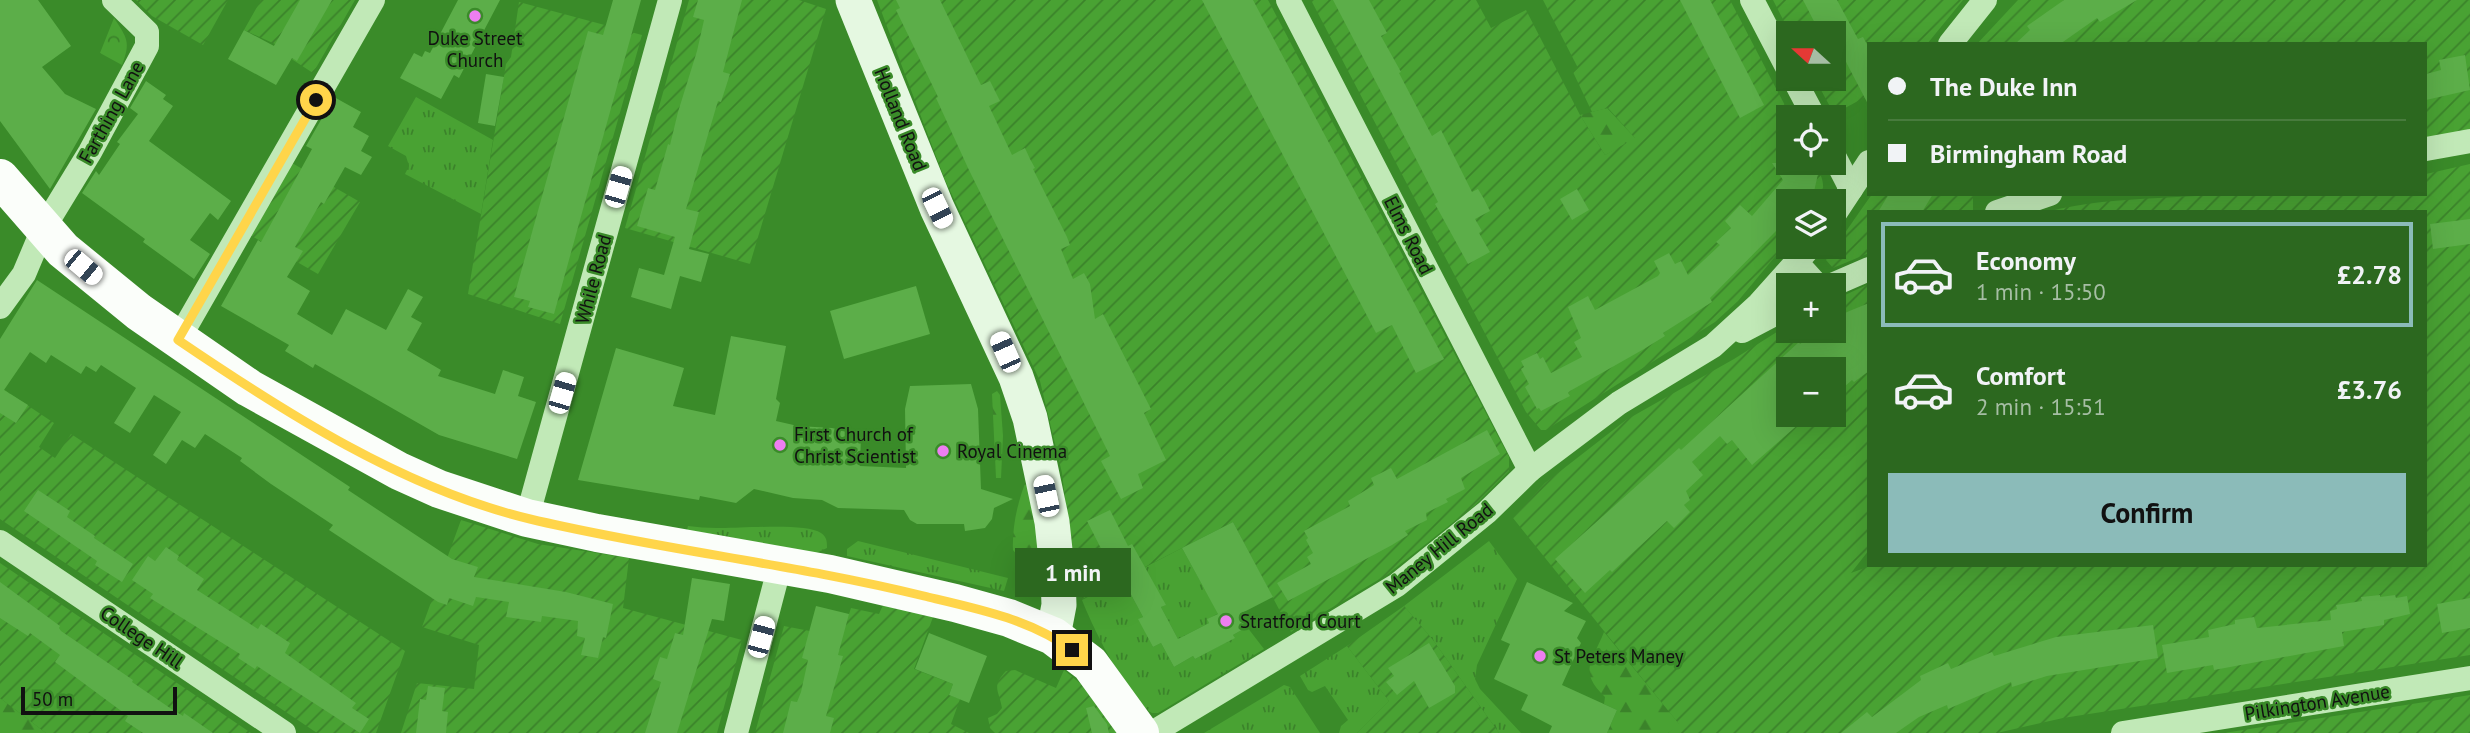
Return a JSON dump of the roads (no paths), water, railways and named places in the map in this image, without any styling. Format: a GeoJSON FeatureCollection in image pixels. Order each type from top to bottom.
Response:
{"type":"FeatureCollection","features":[{"type":"Feature","properties":{"kind":"main road"},"geometry":{"type":"LineString","coordinates":[[0,178],[63,250],[103,284],[178,340],[249,388],[399,471],[439,489],[527,518],[830,574],[1009,618],[1053,636],[1090,664],[1140,733]]}},
{"type":"Feature","properties":{"kind":"street","name":"Farthing Lane"},"geometry":{"type":"LineString","coordinates":[[0,307],[24,274],[43,229],[90,152],[147,46],[147,33],[114,0]]}},
{"type":"Feature","properties":{"kind":"street"},"geometry":{"type":"LineString","coordinates":[[178,340],[373,0]]}},
{"type":"Feature","properties":{"kind":"street","name":"While Road"},"geometry":{"type":"LineString","coordinates":[[527,518],[670,0]]}},
{"type":"Feature","properties":{"kind":"street","name":"Holland Road"},"geometry":{"type":"LineString","coordinates":[[853,0],[937,208],[1016,377],[1030,418],[1052,522],[1059,605],[1053,636]]}},
{"type":"Feature","properties":{"kind":"street","name":"Elms Road"},"geometry":{"type":"LineString","coordinates":[[1288,0],[1530,470]]}},
{"type":"Feature","properties":{"kind":"street"},"geometry":{"type":"LineString","coordinates":[[1752,0],[1776,46]]}},
{"type":"Feature","properties":{"kind":"street"},"geometry":{"type":"LineString","coordinates":[[1952,42],[1986,0]]}},
{"type":"Feature","properties":{"kind":"street"},"geometry":{"type":"LineString","coordinates":[[2427,149],[2470,141]]}},
{"type":"Feature","properties":{"kind":"street"},"geometry":{"type":"LineString","coordinates":[[1846,197],[1867,165]]}},
{"type":"Feature","properties":{"kind":"street"},"geometry":{"type":"LineString","coordinates":[[1844,175],[1851,189]]}},
{"type":"Feature","properties":{"kind":"street"},"geometry":{"type":"LineString","coordinates":[[2003,210],[2044,196]]}},
{"type":"Feature","properties":{"kind":"street","name":"Maney Hill Road"},"geometry":{"type":"LineString","coordinates":[[1713,346],[1759,304],[1800,259]]}},
{"type":"Feature","properties":{"kind":"street"},"geometry":{"type":"LineString","coordinates":[[1846,279],[1867,270]]}},
{"type":"Feature","properties":{"kind":"street","name":"Maney Hill Road"},"geometry":{"type":"LineString","coordinates":[[1152,733],[1397,585],[1487,512],[1530,470],[1619,403],[1713,346],[1776,313]]}},
{"type":"Feature","properties":{"kind":"street","name":"College Hill"},"geometry":{"type":"LineString","coordinates":[[0,542],[284,733]]}},
{"type":"Feature","properties":{"kind":"street"},"geometry":{"type":"LineString","coordinates":[[736,733],[780,565]]}},
{"type":"Feature","properties":{"kind":"street","name":"Pilkington Avenue"},"geometry":{"type":"LineString","coordinates":[[2123,733],[2470,678]]}},
{"type":"Feature","properties":{"kind":"place","name":"Duke Street Church"},"geometry":{"type":"Point","coordinates":[475,16]}},
{"type":"Feature","properties":{"kind":"place","name":"First Church of Christ Scientist"},"geometry":{"type":"Point","coordinates":[780,445]}},
{"type":"Feature","properties":{"kind":"place","name":"Royal Cinema"},"geometry":{"type":"Point","coordinates":[943,451]}},
{"type":"Feature","properties":{"kind":"place","name":"Stratford Court"},"geometry":{"type":"Point","coordinates":[1226,621]}},
{"type":"Feature","properties":{"kind":"place","name":"St Peters Maney"},"geometry":{"type":"Point","coordinates":[1540,656]}}]}
